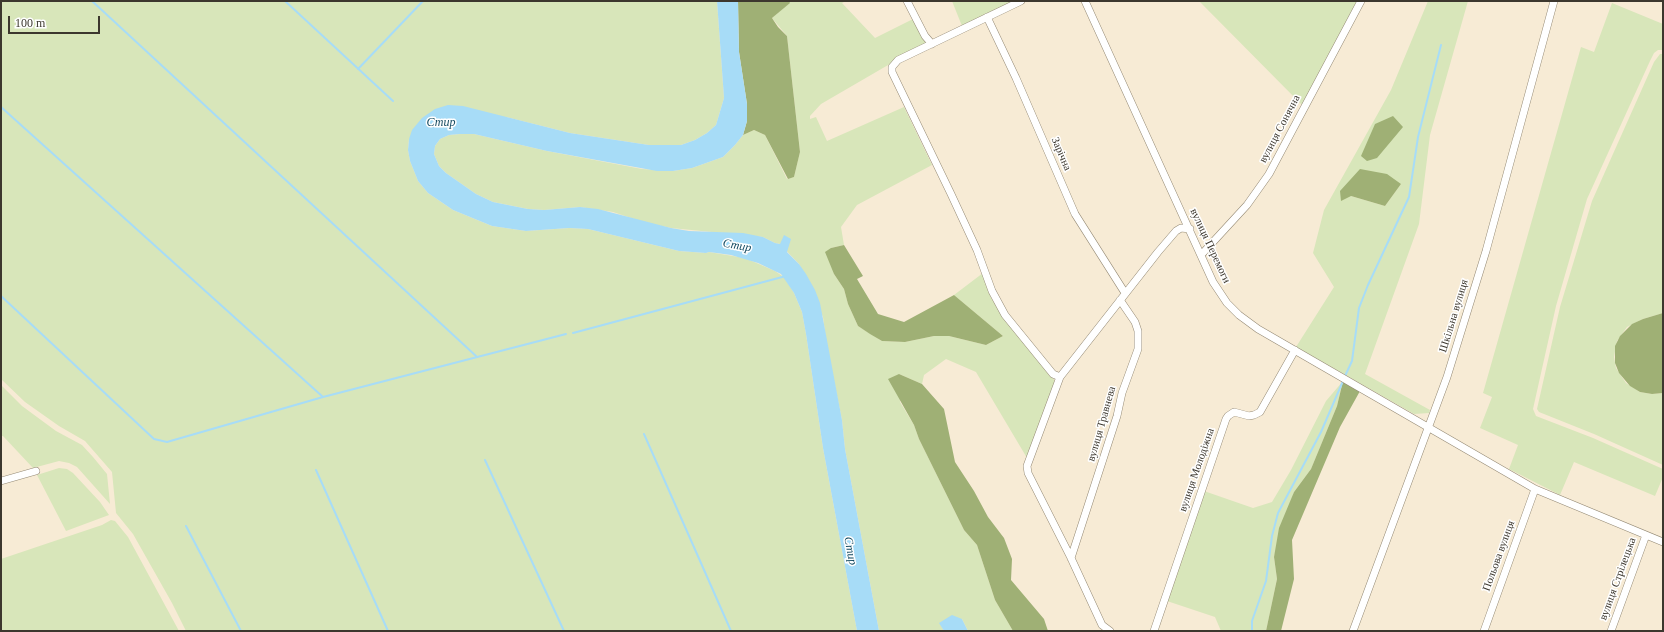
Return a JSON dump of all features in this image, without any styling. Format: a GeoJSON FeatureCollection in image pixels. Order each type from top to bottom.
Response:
{"type":"FeatureCollection","features":[{"type":"Feature","properties":{"kind":"street"},"geometry":{"type":"LineString","coordinates":[[907,1],[925,36],[932,44]]}},
{"type":"Feature","properties":{"kind":"street"},"geometry":{"type":"LineString","coordinates":[[1021,1],[898,60],[892,68],[892,72],[952,194],[977,250],[992,291],[1005,315],[1053,374],[1060,377]]}},
{"type":"Feature","properties":{"kind":"street","name":"вулиця Перемоги"},"geometry":{"type":"LineString","coordinates":[[1086,1],[1213,282],[1227,303],[1258,329],[1535,489],[1663,542]]}},
{"type":"Feature","properties":{"kind":"street","name":"вулиця Сонячна"},"geometry":{"type":"LineString","coordinates":[[1201,255],[1247,204],[1269,174],[1361,1]]}},
{"type":"Feature","properties":{"kind":"street","name":"Шкільна вулиця"},"geometry":{"type":"LineString","coordinates":[[1353,631],[1430,427],[1447,377],[1486,251],[1554,1]]}},
{"type":"Feature","properties":{"kind":"street","name":"Зарічна"},"geometry":{"type":"LineString","coordinates":[[987,17],[1016,78],[1075,214],[1125,293]]}},
{"type":"Feature","properties":{"kind":"street"},"geometry":{"type":"LineString","coordinates":[[1110,631],[1102,625],[1071,558],[1028,473],[1027,466],[1060,377],[1125,293],[1176,231],[1181,228],[1190,229]]}},
{"type":"Feature","properties":{"kind":"street","name":"вулиця Травнева"},"geometry":{"type":"LineString","coordinates":[[1071,558],[1117,416],[1124,385],[1138,349],[1139,341],[1137,327],[1120,300]]}},
{"type":"Feature","properties":{"kind":"street","name":"вулиця Молодіжна"},"geometry":{"type":"LineString","coordinates":[[1154,631],[1226,419],[1234,412],[1249,416],[1260,412],[1295,350]]}},
{"type":"Feature","properties":{"kind":"street"},"geometry":{"type":"LineString","coordinates":[[1,481],[36,471]]}},
{"type":"Feature","properties":{"kind":"street","name":"Польова вулиця"},"geometry":{"type":"LineString","coordinates":[[1484,631],[1535,489]]}},
{"type":"Feature","properties":{"kind":"street","name":"вулиця Стрілецька"},"geometry":{"type":"LineString","coordinates":[[1611,631],[1646,535]]}},
{"type":"Feature","properties":{"kind":"green space"},"geometry":{"type":"Polygon","coordinates":[[[1,1],[717,1],[724,98],[716,125],[707,133],[695,140],[681,145],[649,145],[570,133],[506,117],[409,139],[408,150],[410,161],[418,181],[428,193],[453,210],[492,226],[526,231],[569,228],[588,229],[679,251],[709,252],[745,258],[775,271],[785,278],[794,293],[802,312],[823,448],[857,631],[186,631],[133,534],[116,513],[112,472],[85,441],[59,426],[25,402],[1,379],[1,1]]]}},
{"type":"Feature","properties":{"kind":"green space"},"geometry":{"type":"Polygon","coordinates":[[[738,1],[789,1],[790,3],[772,18],[787,36],[800,152],[794,177],[788,179],[765,135],[754,130],[743,135],[747,121],[747,104],[739,52],[738,1]]]}},
{"type":"Feature","properties":{"kind":"green space"},"geometry":{"type":"Polygon","coordinates":[[[789,1],[846,1],[842,3],[875,38],[913,19],[926,43],[821,104],[810,116],[810,119],[816,117],[827,141],[904,107],[932,165],[857,205],[841,227],[844,245],[831,248],[834,274],[844,289],[848,304],[858,326],[882,341],[905,342],[934,336],[949,336],[986,345],[1003,336],[954,295],[983,273],[991,298],[1019,337],[1055,381],[1027,458],[976,372],[946,359],[924,375],[922,384],[899,374],[900,402],[914,425],[919,439],[964,530],[977,545],[995,600],[1013,631],[968,631],[962,619],[940,623],[944,631],[879,631],[845,449],[842,420],[827,347],[823,317],[799,264],[780,244],[763,237],[671,228],[643,222],[613,212],[580,207],[544,210],[528,209],[493,202],[476,194],[446,173],[439,166],[434,154],[435,146],[440,139],[449,135],[474,134],[547,151],[642,169],[673,171],[692,168],[723,157],[743,135],[754,130],[765,135],[787,179],[794,177],[800,152],[787,36],[772,18],[789,3],[789,1]]]}},
{"type":"Feature","properties":{"kind":"green space"},"geometry":{"type":"Polygon","coordinates":[[[952,1],[1013,1],[962,26],[952,1]]]}},
{"type":"Feature","properties":{"kind":"green space"},"geometry":{"type":"Polygon","coordinates":[[[1199,1],[1358,1],[1302,105],[1199,1]]]}},
{"type":"Feature","properties":{"kind":"green space"},"geometry":{"type":"Polygon","coordinates":[[[1428,1],[1468,1],[1430,135],[1419,224],[1365,374],[1430,410],[1429,413],[1414,414],[1296,347],[1334,287],[1313,253],[1324,210],[1391,90],[1428,1]],[[1401,184],[1351,196],[1385,206],[1401,184]]]}},
{"type":"Feature","properties":{"kind":"green space"},"geometry":{"type":"Polygon","coordinates":[[[1612,3],[1663,24],[1663,50],[1658,50],[1654,53],[1587,199],[1556,306],[1533,409],[1536,416],[1593,438],[1663,469],[1663,477],[1655,496],[1574,462],[1560,495],[1509,469],[1518,445],[1480,428],[1492,397],[1483,393],[1581,47],[1594,52],[1612,3]]]}},
{"type":"Feature","properties":{"kind":"green space"},"geometry":{"type":"Polygon","coordinates":[[[1660,54],[1663,54],[1663,313],[1643,319],[1627,327],[1617,341],[1614,357],[1616,368],[1626,383],[1640,392],[1652,394],[1663,393],[1663,465],[1594,434],[1539,412],[1537,409],[1560,307],[1592,201],[1654,62],[1660,54]]]}},
{"type":"Feature","properties":{"kind":"green space"},"geometry":{"type":"Polygon","coordinates":[[[1393,116],[1403,127],[1377,158],[1367,161],[1361,156],[1375,124],[1393,116]]]}},
{"type":"Feature","properties":{"kind":"green space"},"geometry":{"type":"Polygon","coordinates":[[[1360,169],[1387,174],[1401,184],[1385,206],[1351,196],[1341,201],[1340,191],[1360,169]]]}},
{"type":"Feature","properties":{"kind":"green space"},"geometry":{"type":"Polygon","coordinates":[[[844,245],[863,276],[857,279],[878,314],[904,322],[954,295],[1003,336],[986,345],[949,336],[934,336],[905,342],[882,341],[858,326],[848,304],[844,289],[834,274],[825,252],[831,248],[844,245]]]}},
{"type":"Feature","properties":{"kind":"green space"},"geometry":{"type":"Polygon","coordinates":[[[1663,313],[1663,393],[1652,394],[1640,392],[1630,386],[1619,373],[1615,363],[1615,346],[1620,336],[1632,324],[1663,313]]]}},
{"type":"Feature","properties":{"kind":"green space"},"geometry":{"type":"Polygon","coordinates":[[[899,374],[922,384],[944,409],[955,462],[974,491],[988,517],[1004,538],[1012,559],[1011,580],[1044,619],[1048,631],[1013,631],[995,600],[977,545],[964,530],[919,439],[914,425],[888,379],[899,374]]]}},
{"type":"Feature","properties":{"kind":"green space"},"geometry":{"type":"Polygon","coordinates":[[[1343,381],[1337,406],[1311,469],[1294,492],[1274,557],[1277,579],[1266,631],[1221,631],[1215,617],[1167,601],[1204,491],[1253,508],[1272,502],[1291,470],[1326,401],[1343,381]]]}},
{"type":"Feature","properties":{"kind":"green space"},"geometry":{"type":"Polygon","coordinates":[[[1343,381],[1360,391],[1340,427],[1292,540],[1294,579],[1281,631],[1266,631],[1277,579],[1274,557],[1279,528],[1294,492],[1311,469],[1337,406],[1343,381]]]}},
{"type":"Feature","properties":{"kind":"green space"},"geometry":{"type":"Polygon","coordinates":[[[1,385],[22,406],[56,431],[82,445],[93,457],[107,474],[110,504],[77,467],[69,463],[59,461],[33,468],[3,436],[1,436],[1,385]]]}},
{"type":"Feature","properties":{"kind":"green space"},"geometry":{"type":"Polygon","coordinates":[[[59,468],[67,469],[73,473],[100,502],[109,515],[66,531],[37,475],[59,468]]]}},
{"type":"Feature","properties":{"kind":"green space"},"geometry":{"type":"Polygon","coordinates":[[[111,520],[115,521],[128,537],[179,631],[1,631],[1,559],[102,525],[111,520]]]}},
{"type":"Feature","properties":{"kind":"water","name":"Стир"},"geometry":{"type":"Polygon","coordinates":[[[717,1],[738,1],[739,52],[747,104],[747,121],[743,135],[723,157],[692,168],[673,171],[657,171],[547,151],[474,134],[449,135],[440,139],[435,146],[434,154],[439,166],[446,173],[476,194],[493,202],[528,209],[544,210],[580,207],[598,209],[671,228],[689,231],[743,233],[763,237],[780,244],[784,235],[791,239],[787,252],[799,264],[806,274],[820,303],[842,420],[845,449],[879,631],[857,631],[823,448],[802,312],[794,293],[781,274],[758,263],[731,255],[709,252],[679,251],[588,229],[569,228],[526,231],[492,226],[453,210],[428,193],[418,181],[410,161],[408,150],[412,130],[422,118],[435,109],[448,105],[463,106],[570,133],[649,145],[681,145],[695,140],[707,133],[716,125],[724,98],[717,1]]]}},
{"type":"Feature","properties":{"kind":"water"},"geometry":{"type":"Polygon","coordinates":[[[952,615],[962,619],[968,631],[944,631],[939,623],[952,615]]]}},
{"type":"Feature","properties":{"kind":"waterway"},"geometry":{"type":"LineString","coordinates":[[92,1],[476,356]]}},
{"type":"Feature","properties":{"kind":"waterway"},"geometry":{"type":"LineString","coordinates":[[285,1],[393,101]]}},
{"type":"Feature","properties":{"kind":"waterway"},"geometry":{"type":"LineString","coordinates":[[358,69],[423,1]]}},
{"type":"Feature","properties":{"kind":"waterway"},"geometry":{"type":"LineString","coordinates":[[1345,376],[1352,361],[1359,308],[1368,285],[1409,197],[1418,137],[1441,45]]}},
{"type":"Feature","properties":{"kind":"waterway"},"geometry":{"type":"LineString","coordinates":[[1,107],[323,397]]}},
{"type":"Feature","properties":{"kind":"waterway"},"geometry":{"type":"LineString","coordinates":[[573,333],[786,276]]}},
{"type":"Feature","properties":{"kind":"waterway"},"geometry":{"type":"LineString","coordinates":[[1,296],[154,439],[167,442],[323,397],[566,334]]}},
{"type":"Feature","properties":{"kind":"waterway"},"geometry":{"type":"LineString","coordinates":[[1252,631],[1252,621],[1266,581],[1272,536],[1278,513],[1321,432],[1343,381]]}},
{"type":"Feature","properties":{"kind":"waterway"},"geometry":{"type":"LineString","coordinates":[[644,434],[731,631]]}},
{"type":"Feature","properties":{"kind":"waterway"},"geometry":{"type":"LineString","coordinates":[[485,460],[564,631]]}},
{"type":"Feature","properties":{"kind":"waterway"},"geometry":{"type":"LineString","coordinates":[[316,470],[388,631]]}},
{"type":"Feature","properties":{"kind":"waterway"},"geometry":{"type":"LineString","coordinates":[[186,526],[241,631]]}}]}
